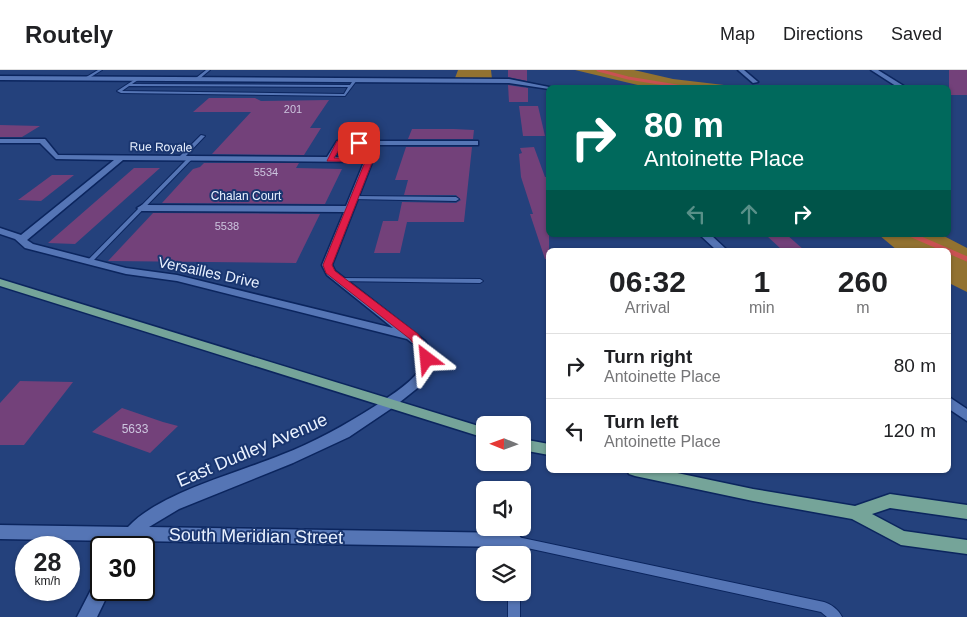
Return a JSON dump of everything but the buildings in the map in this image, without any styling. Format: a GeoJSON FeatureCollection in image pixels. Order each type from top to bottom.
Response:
{"type":"FeatureCollection","features":[{"type":"Feature","properties":{"kind":"main road"},"geometry":{"type":"LineString","coordinates":[[0,282],[476,430]]}},
{"type":"Feature","properties":{"kind":"main road"},"geometry":{"type":"LineString","coordinates":[[531,446],[546,449]]}},
{"type":"Feature","properties":{"kind":"main road"},"geometry":{"type":"LineString","coordinates":[[649,473],[754,495],[855,513],[901,538],[967,547]]}},
{"type":"Feature","properties":{"kind":"main road"},"geometry":{"type":"LineString","coordinates":[[855,513],[890,501],[967,512]]}},
{"type":"Feature","properties":{"kind":"street"},"geometry":{"type":"LineString","coordinates":[[741,70],[755,82]]}},
{"type":"Feature","properties":{"kind":"street"},"geometry":{"type":"LineString","coordinates":[[874,70],[899,85]]}},
{"type":"Feature","properties":{"kind":"street"},"geometry":{"type":"LineString","coordinates":[[0,78],[473,81],[522,82],[546,87]]}},
{"type":"Feature","properties":{"kind":"street","name":"Rue Royale"},"geometry":{"type":"LineString","coordinates":[[0,141],[42,141],[56,157],[369,160],[352,204]]}},
{"type":"Feature","properties":{"kind":"street"},"geometry":{"type":"LineString","coordinates":[[329,160],[340,143],[475,143]]}},
{"type":"Feature","properties":{"kind":"street"},"geometry":{"type":"LineString","coordinates":[[22,239],[121,158]]}},
{"type":"Feature","properties":{"kind":"street"},"geometry":{"type":"LineString","coordinates":[[340,280],[331,273],[328,265],[352,204]]}},
{"type":"Feature","properties":{"kind":"street","name":"Chalan Court"},"geometry":{"type":"LineString","coordinates":[[142,208],[352,204]]}},
{"type":"Feature","properties":{"kind":"street","name":"Versailles Drive"},"geometry":{"type":"LineString","coordinates":[[0,231],[22,239],[29,246],[89,262],[126,271],[177,278],[414,337]]}},
{"type":"Feature","properties":{"kind":"street"},"geometry":{"type":"LineString","coordinates":[[707,237],[720,248]]}},
{"type":"Feature","properties":{"kind":"street","name":"East Dudley Avenue"},"geometry":{"type":"LineString","coordinates":[[132,536],[159,511],[327,442],[390,403],[415,383],[425,371],[428,355],[414,337],[340,280]]}},
{"type":"Feature","properties":{"kind":"street"},"geometry":{"type":"LineString","coordinates":[[951,404],[967,416]]}},
{"type":"Feature","properties":{"kind":"street","name":"South Meridian Street"},"geometry":{"type":"LineString","coordinates":[[0,532],[90,538]]}},
{"type":"Feature","properties":{"kind":"street","name":"South Meridian Street"},"geometry":{"type":"LineString","coordinates":[[155,541],[476,546]]}},
{"type":"Feature","properties":{"kind":"street"},"geometry":{"type":"LineString","coordinates":[[87,617],[95,601]]}},
{"type":"Feature","properties":{"kind":"lane"},"geometry":{"type":"LineString","coordinates":[[85,79],[100,70]]}},
{"type":"Feature","properties":{"kind":"lane"},"geometry":{"type":"LineString","coordinates":[[196,79],[208,70]]}},
{"type":"Feature","properties":{"kind":"lane"},"geometry":{"type":"LineString","coordinates":[[137,79],[119,91],[345,95],[355,80]]}},
{"type":"Feature","properties":{"kind":"lane"},"geometry":{"type":"LineString","coordinates":[[244,93],[258,80]]}},
{"type":"Feature","properties":{"kind":"lane"},"geometry":{"type":"LineString","coordinates":[[128,85],[351,86]]}},
{"type":"Feature","properties":{"kind":"lane"},"geometry":{"type":"LineString","coordinates":[[181,158],[203,136]]}},
{"type":"Feature","properties":{"kind":"lane"},"geometry":{"type":"LineString","coordinates":[[89,262],[191,158]]}},
{"type":"Feature","properties":{"kind":"lane"},"geometry":{"type":"LineString","coordinates":[[352,204],[456,199]]}},
{"type":"Feature","properties":{"kind":"lane"},"geometry":{"type":"LineString","coordinates":[[340,280],[480,281]]}},
{"type":"Feature","properties":{"kind":"lane"},"geometry":{"type":"LineString","coordinates":[[531,551],[824,608],[836,617]]}},
{"type":"Feature","properties":{"kind":"lane"},"geometry":{"type":"LineString","coordinates":[[514,601],[514,617]]}},
{"type":"Feature","properties":{"kind":"shaded area"},"geometry":{"type":"Polygon","coordinates":[[[458,70],[491,70],[492,79],[455,78],[458,70]]]}},
{"type":"Feature","properties":{"kind":"shaded area"},"geometry":{"type":"Polygon","coordinates":[[[575,70],[634,70],[673,79],[724,85],[638,85],[575,70]]]}},
{"type":"Feature","properties":{"kind":"shaded area"},"geometry":{"type":"Polygon","coordinates":[[[881,237],[946,237],[967,248],[967,292],[951,284],[951,248],[895,248],[881,237]]]}},
{"type":"Feature","properties":{"kind":"waterway"},"geometry":{"type":"LineString","coordinates":[[598,70],[628,78],[671,85]]}},
{"type":"Feature","properties":{"kind":"waterway"},"geometry":{"type":"LineString","coordinates":[[917,237],[942,248]]}},
{"type":"Feature","properties":{"kind":"waterway"},"geometry":{"type":"LineString","coordinates":[[951,252],[967,259]]}},
{"type":"Feature","properties":{"kind":"route"},"geometry":{"type":"LineString","coordinates":[[359,143],[340,143],[329,160],[369,160],[328,265],[331,273],[414,337],[428,355],[427,359]]}}]}
